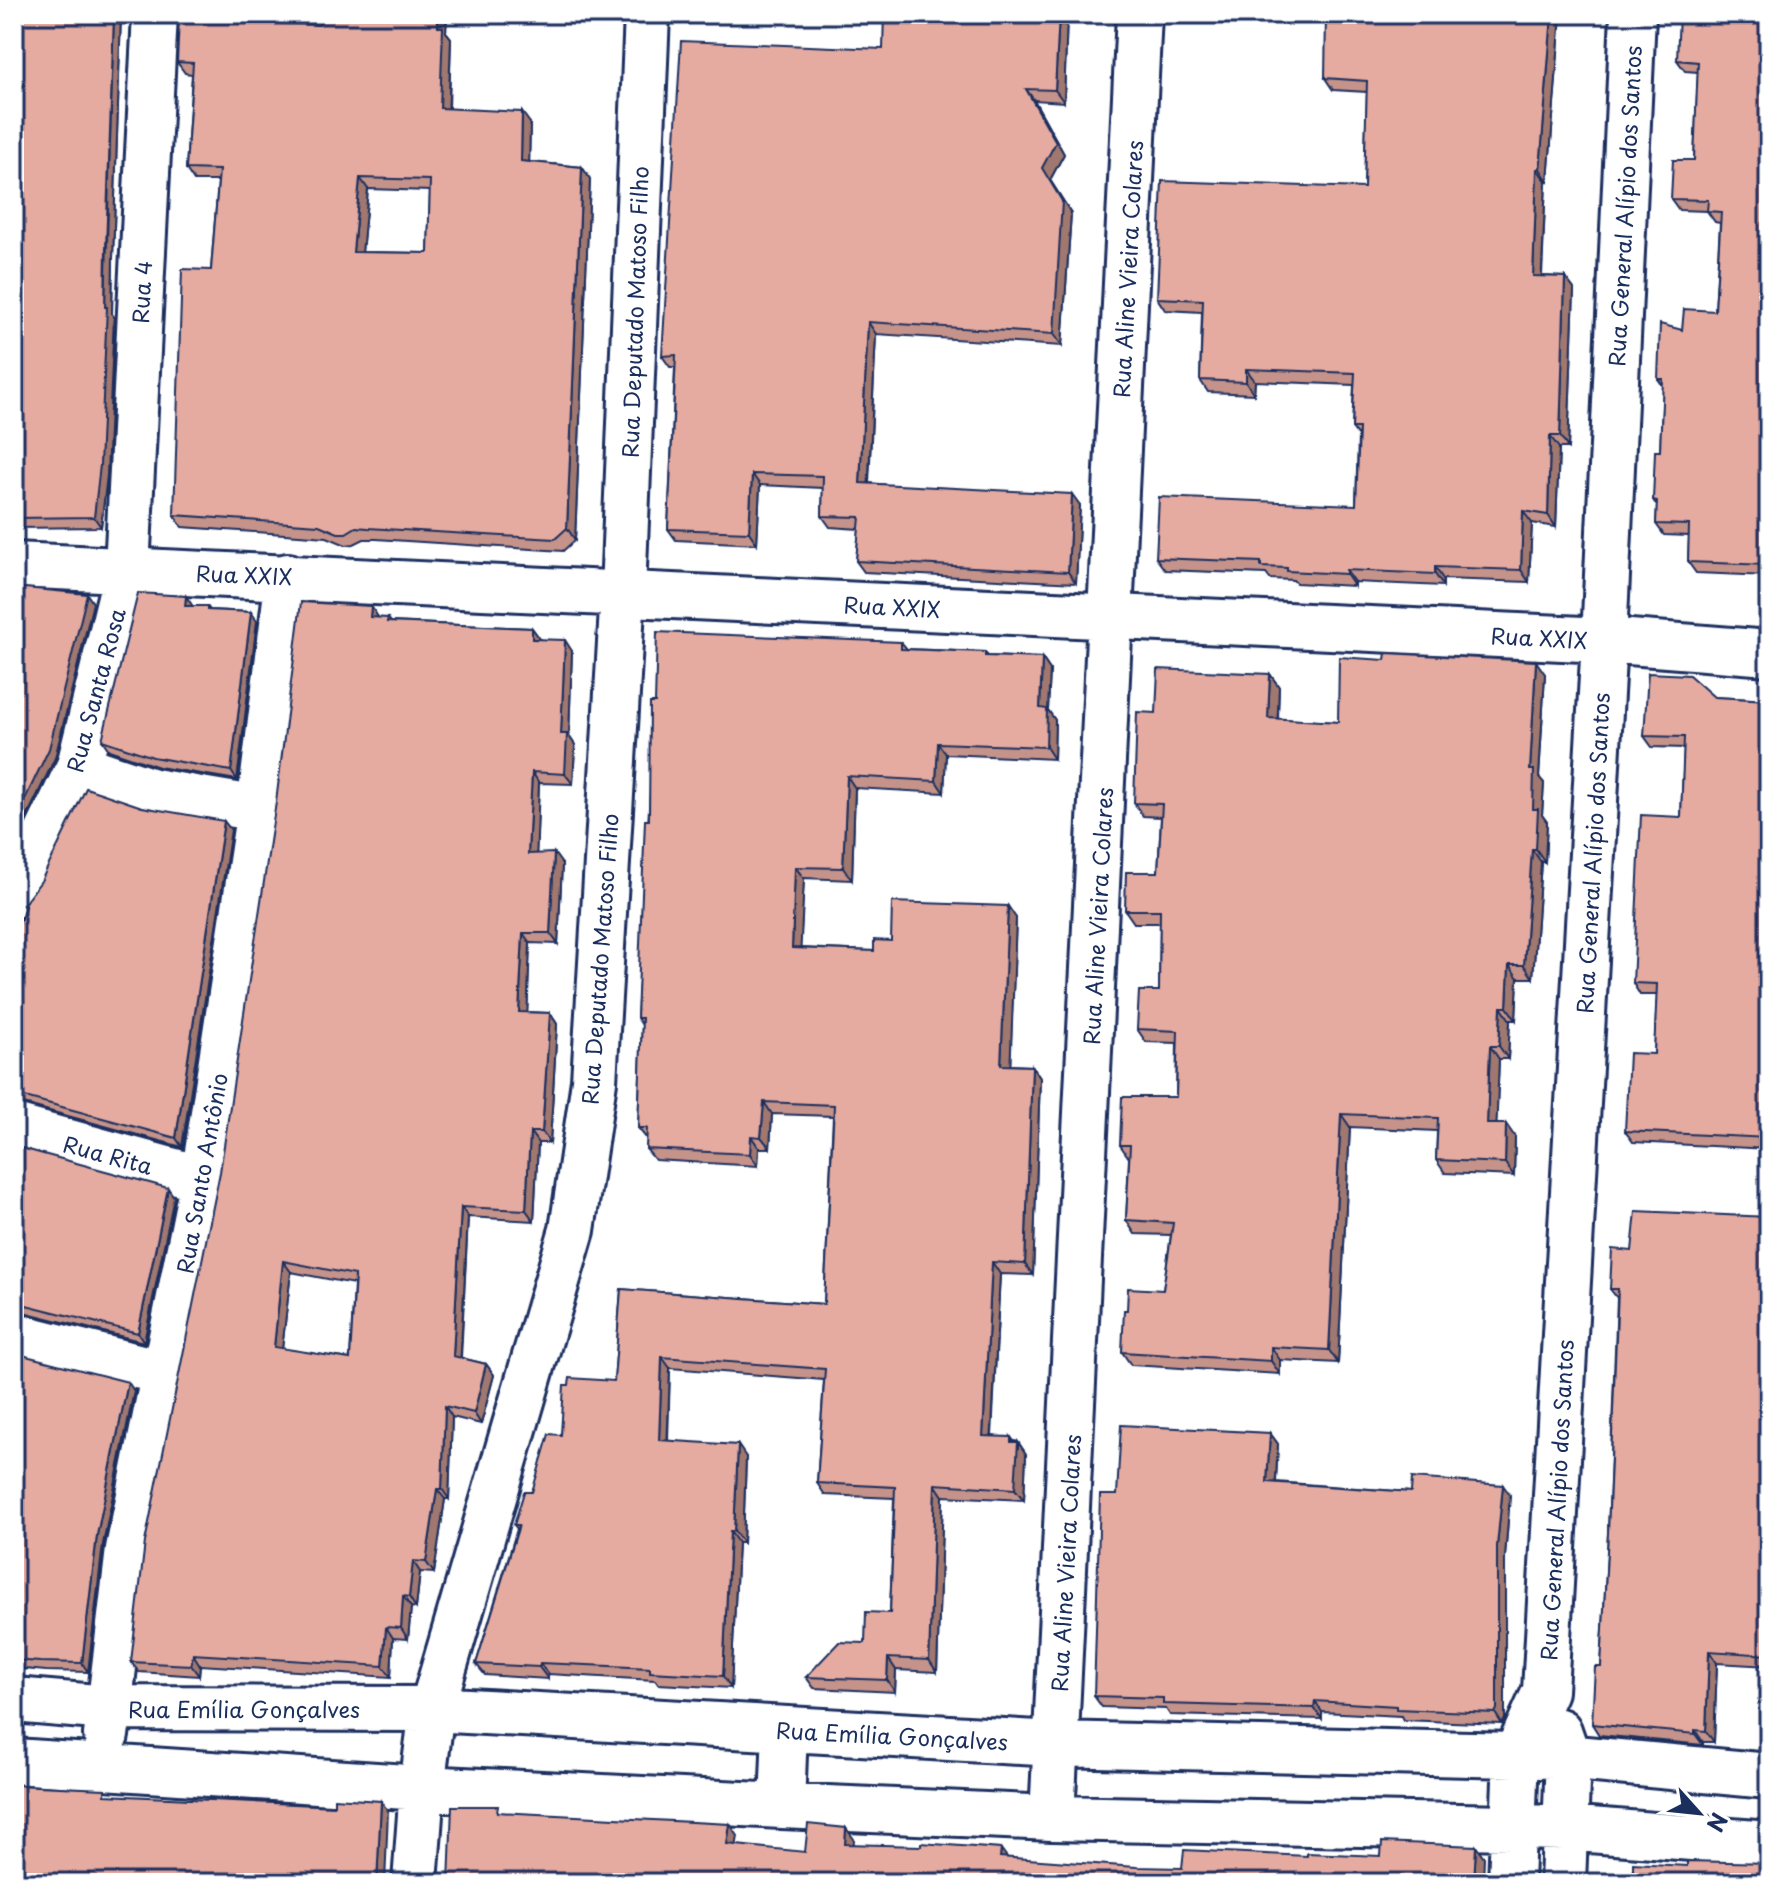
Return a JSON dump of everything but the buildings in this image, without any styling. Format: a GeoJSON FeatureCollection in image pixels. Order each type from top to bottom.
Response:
{"type":"FeatureCollection","features":[{"type":"Feature","properties":{"kind":"street","name":"Rua 4"},"geometry":{"type":"LineString","coordinates":[[127,569],[155,14]]}},
{"type":"Feature","properties":{"kind":"street","name":"Rua Deputado Matoso Filho"},"geometry":{"type":"LineString","coordinates":[[415,1883],[432,1709],[572,1230],[594,1081],[623,592],[647,14]]}},
{"type":"Feature","properties":{"kind":"street","name":"Rua Aline Vieira Colares"},"geometry":{"type":"LineString","coordinates":[[1052,1818],[1139,14]]}},
{"type":"Feature","properties":{"kind":"street","name":"Rua General Alípio dos Santos"},"geometry":{"type":"LineString","coordinates":[[1511,1883],[1516,1755],[1545,1691],[1604,640],[1633,14]]}},
{"type":"Feature","properties":{"kind":"street","name":"Rua XXIX"},"geometry":{"type":"LineString","coordinates":[[14,565],[1604,640],[1769,653]]}},
{"type":"Feature","properties":{"kind":"street","name":"Rua Santa Rosa"},"geometry":{"type":"LineString","coordinates":[[14,895],[25,879],[79,766],[127,569]]}},
{"type":"Feature","properties":{"kind":"street","name":"Rua Santo Antônio"},"geometry":{"type":"LineString","coordinates":[[104,1768],[108,1708],[128,1549],[203,1179],[259,809],[288,576]]}},
{"type":"Feature","properties":{"kind":"street"},"geometry":{"type":"LineString","coordinates":[[79,766],[153,791],[259,809]]}},
{"type":"Feature","properties":{"kind":"street","name":"Rua Rita"},"geometry":{"type":"LineString","coordinates":[[14,1127],[203,1179]]}},
{"type":"Feature","properties":{"kind":"street"},"geometry":{"type":"LineString","coordinates":[[14,1335],[165,1373]]}},
{"type":"Feature","properties":{"kind":"street","name":"Rua General Alípio dos Santos"},"geometry":{"type":"LineString","coordinates":[[1545,1691],[1568,1757],[1563,1883]]}},
{"type":"Feature","properties":{"kind":"street","name":"Rua Emília Gonçalves"},"geometry":{"type":"LineString","coordinates":[[14,1700],[108,1708],[432,1709],[1056,1744],[1568,1757],[1769,1776]]}},
{"type":"Feature","properties":{"kind":"street"},"geometry":{"type":"LineString","coordinates":[[782,1806],[785,1729]]}},
{"type":"Feature","properties":{"kind":"street"},"geometry":{"type":"LineString","coordinates":[[14,1761],[422,1788],[782,1806],[1052,1818],[1564,1828],[1769,1844]]}}]}
